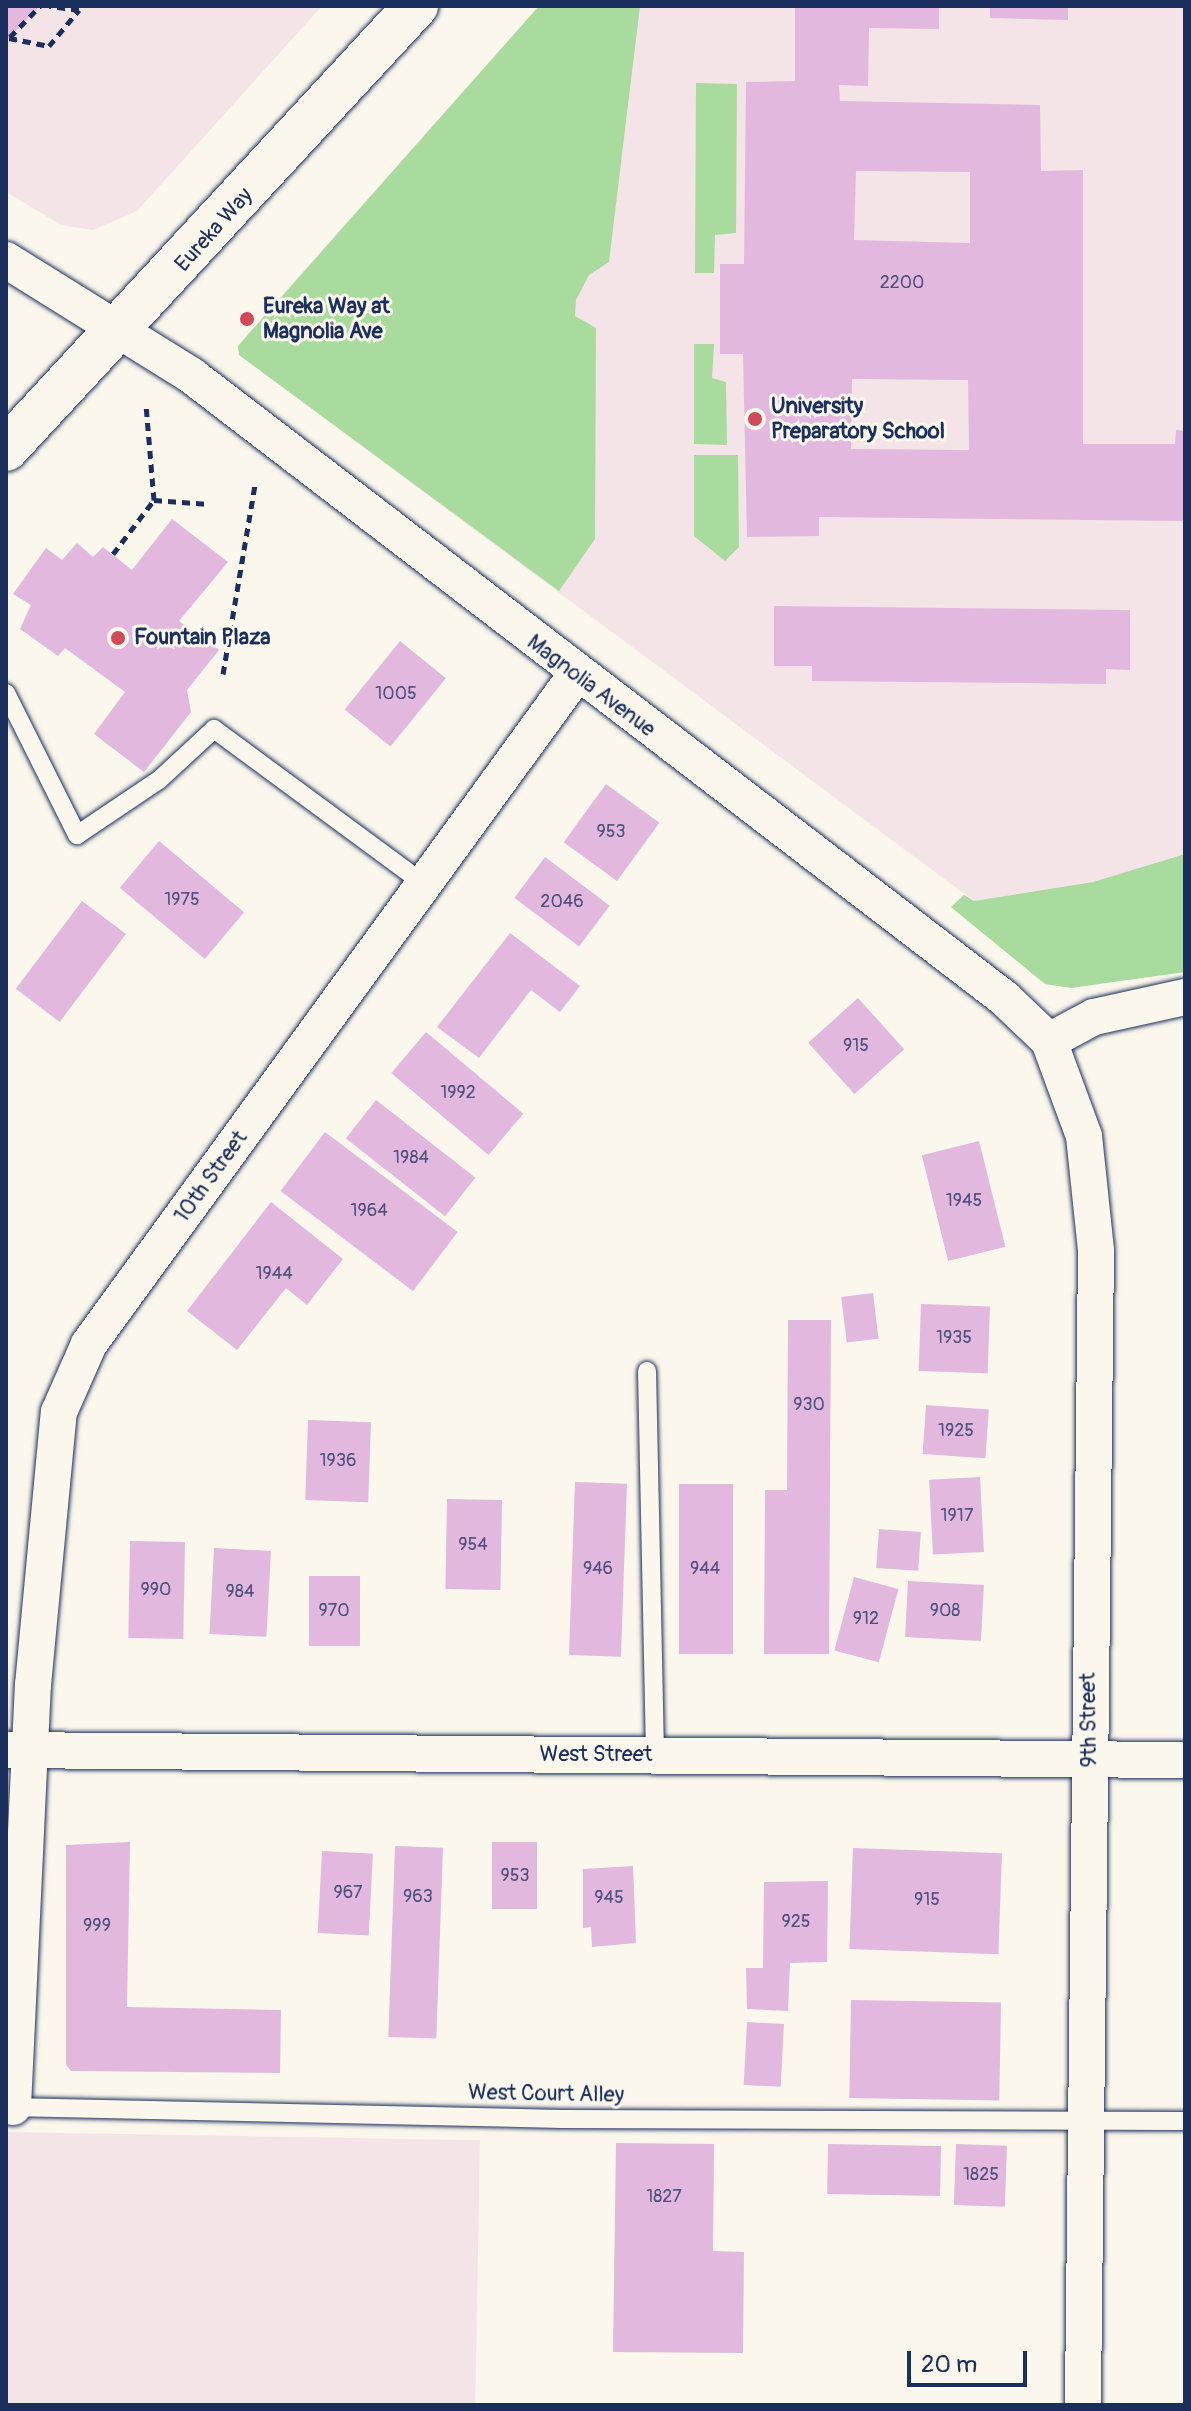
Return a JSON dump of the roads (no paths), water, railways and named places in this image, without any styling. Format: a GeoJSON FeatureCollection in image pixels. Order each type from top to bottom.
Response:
{"type":"FeatureCollection","features":[{"type":"Feature","properties":{"kind":"highway","name":"Eureka Way"},"geometry":{"type":"LineString","coordinates":[[6,449],[121,330],[416,6]]}},
{"type":"Feature","properties":{"kind":"street","name":"Magnolia Avenue"},"geometry":{"type":"LineString","coordinates":[[6,260],[192,376],[576,675],[1004,998],[1049,1041]]}},
{"type":"Feature","properties":{"kind":"street","name":"10th Street"},"geometry":{"type":"LineString","coordinates":[[10,2107],[19,1750],[45,1501],[59,1412],[76,1370],[576,675]]}},
{"type":"Feature","properties":{"kind":"street"},"geometry":{"type":"LineString","coordinates":[[1049,1041],[1094,1017],[1185,997]]}},
{"type":"Feature","properties":{"kind":"street","name":"9th Street"},"geometry":{"type":"LineString","coordinates":[[1049,1041],[1084,1136],[1093,1191],[1091,1759],[1083,2405]]}},
{"type":"Feature","properties":{"kind":"street","name":"West Street"},"geometry":{"type":"LineString","coordinates":[[19,1750],[1185,1760]]}},
{"type":"Feature","properties":{"kind":"lane"},"geometry":{"type":"LineString","coordinates":[[6,693],[77,835],[159,780],[214,729],[424,884]]}},
{"type":"Feature","properties":{"kind":"lane"},"geometry":{"type":"LineString","coordinates":[[647,1371],[655,1755]]}},
{"type":"Feature","properties":{"kind":"lane","name":"West Court Alley"},"geometry":{"type":"LineString","coordinates":[[10,2107],[562,2119],[1185,2121]]}},
{"type":"Feature","properties":{"kind":"place","name":"Eureka Way at Magnolia Ave"},"geometry":{"type":"Point","coordinates":[247,319]}},
{"type":"Feature","properties":{"kind":"place","name":"University Preparatory School"},"geometry":{"type":"Point","coordinates":[755,419]}},
{"type":"Feature","properties":{"kind":"place","name":"Fountain Plaza"},"geometry":{"type":"Point","coordinates":[118,638]}}]}
